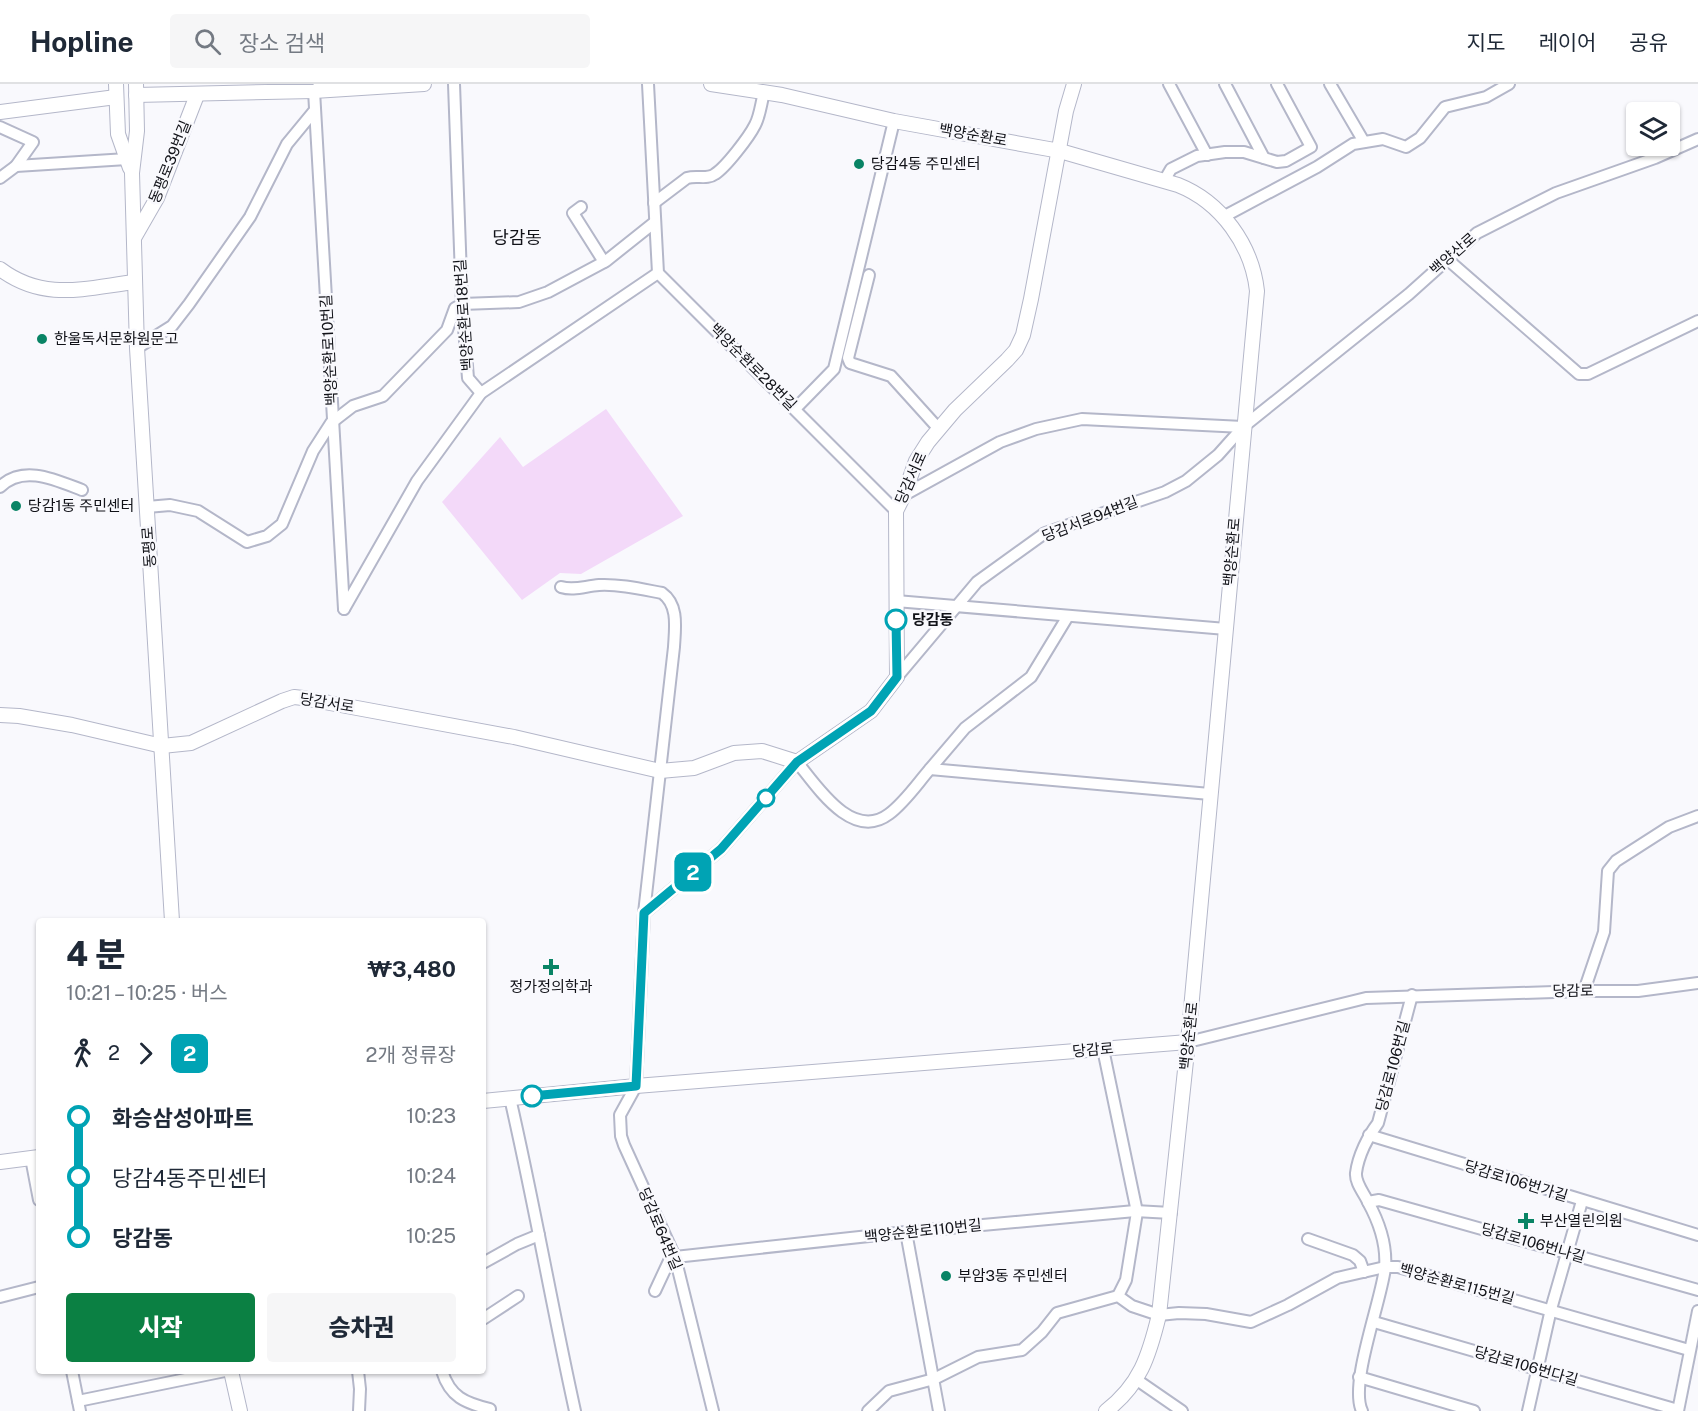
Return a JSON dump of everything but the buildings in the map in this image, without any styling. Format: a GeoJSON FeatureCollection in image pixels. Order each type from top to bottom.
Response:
{"type":"FeatureCollection","features":[{"type":"Feature","properties":{"kind":"main road"},"geometry":{"type":"LineString","coordinates":[[136,90],[325,88],[424,84]]}},
{"type":"Feature","properties":{"kind":"main road","name":"백양순환로"},"geometry":{"type":"LineString","coordinates":[[711,84],[764,93],[783,90],[894,121],[1060,151],[1191,190],[1223,217],[1246,250],[1256,278],[1257,291],[1188,1042],[1159,1315],[1153,1342],[1137,1380],[1117,1403],[1106,1411]]}},
{"type":"Feature","properties":{"kind":"main road","name":"당감서로"},"geometry":{"type":"LineString","coordinates":[[897,677],[896,511],[916,461],[938,428],[1007,360],[1016,350],[1023,335],[1066,111],[1074,84]]}},
{"type":"Feature","properties":{"kind":"main road","name":"동평로39번길"},"geometry":{"type":"LineString","coordinates":[[134,238],[157,198],[199,89]]}},
{"type":"Feature","properties":{"kind":"main road"},"geometry":{"type":"LineString","coordinates":[[0,112],[116,90]]}},
{"type":"Feature","properties":{"kind":"main road","name":"동평로"},"geometry":{"type":"LineString","coordinates":[[116,90],[118,134],[132,173]]}},
{"type":"Feature","properties":{"kind":"main road","name":"동평로"},"geometry":{"type":"LineString","coordinates":[[136,90],[137,131],[132,173],[137,348],[172,918]]}},
{"type":"Feature","properties":{"kind":"main road"},"geometry":{"type":"LineString","coordinates":[[0,269],[31,286],[45,290],[61,291],[135,282]]}},
{"type":"Feature","properties":{"kind":"main road"},"geometry":{"type":"LineString","coordinates":[[797,762],[871,711],[897,677]]}},
{"type":"Feature","properties":{"kind":"main road","name":"당감서로"},"geometry":{"type":"LineString","coordinates":[[0,715],[72,725],[162,746],[191,743],[294,697],[514,736],[660,771],[694,768],[734,753],[762,751],[797,762]]}},
{"type":"Feature","properties":{"kind":"main road","name":"당감로"},"geometry":{"type":"LineString","coordinates":[[486,1101],[636,1086],[1188,1042]]}},
{"type":"Feature","properties":{"kind":"main road"},"geometry":{"type":"LineString","coordinates":[[0,1162],[35,1158]]}},
{"type":"Feature","properties":{"kind":"main road"},"geometry":{"type":"LineString","coordinates":[[232,1374],[240,1411]]}},
{"type":"Feature","properties":{"kind":"street","name":"백양순환로18번길"},"geometry":{"type":"LineString","coordinates":[[454,84],[462,304],[468,378],[481,393]]}},
{"type":"Feature","properties":{"kind":"street"},"geometry":{"type":"LineString","coordinates":[[481,393],[658,273],[648,84]]}},
{"type":"Feature","properties":{"kind":"street"},"geometry":{"type":"LineString","coordinates":[[1169,84],[1207,155]]}},
{"type":"Feature","properties":{"kind":"street"},"geometry":{"type":"LineString","coordinates":[[1225,84],[1264,158]]}},
{"type":"Feature","properties":{"kind":"street"},"geometry":{"type":"LineString","coordinates":[[1164,181],[1171,169],[1188,159],[1244,152],[1278,162],[1286,161],[1311,147],[1277,84]]}},
{"type":"Feature","properties":{"kind":"street"},"geometry":{"type":"LineString","coordinates":[[1330,84],[1364,142]]}},
{"type":"Feature","properties":{"kind":"street"},"geometry":{"type":"LineString","coordinates":[[1223,217],[1317,167],[1353,144],[1383,139],[1406,147],[1420,138],[1445,107],[1486,97],[1509,84]]}},
{"type":"Feature","properties":{"kind":"street","name":"백양순환로10번길"},"geometry":{"type":"LineString","coordinates":[[325,88],[315,110],[344,609],[417,482],[481,393]]}},
{"type":"Feature","properties":{"kind":"street"},"geometry":{"type":"LineString","coordinates":[[654,203],[687,178],[694,175],[706,177],[715,175],[756,124],[764,93]]}},
{"type":"Feature","properties":{"kind":"street"},"geometry":{"type":"LineString","coordinates":[[137,348],[172,326],[189,304],[250,217],[287,144],[315,110]]}},
{"type":"Feature","properties":{"kind":"street"},"geometry":{"type":"LineString","coordinates":[[795,409],[834,369],[894,121]]}},
{"type":"Feature","properties":{"kind":"street"},"geometry":{"type":"LineString","coordinates":[[0,127],[33,142],[16,166],[0,178]]}},
{"type":"Feature","properties":{"kind":"street","name":"백양산로"},"geometry":{"type":"LineString","coordinates":[[1243,427],[1408,294],[1477,233],[1530,204],[1655,158],[1698,139]]}},
{"type":"Feature","properties":{"kind":"street"},"geometry":{"type":"LineString","coordinates":[[16,166],[127,159]]}},
{"type":"Feature","properties":{"kind":"street"},"geometry":{"type":"LineString","coordinates":[[581,207],[573,213],[604,262]]}},
{"type":"Feature","properties":{"kind":"street"},"geometry":{"type":"LineString","coordinates":[[147,507],[170,505],[198,511],[247,542],[267,536],[282,524],[313,451],[333,421],[353,406],[383,396],[447,330],[455,308],[462,304],[519,303],[548,292],[604,262],[655,222]]}},
{"type":"Feature","properties":{"kind":"street"},"geometry":{"type":"LineString","coordinates":[[1447,259],[1579,374],[1588,374],[1698,321]]}},
{"type":"Feature","properties":{"kind":"street","name":"백양순환로28번길"},"geometry":{"type":"LineString","coordinates":[[658,273],[896,511]]}},
{"type":"Feature","properties":{"kind":"street"},"geometry":{"type":"LineString","coordinates":[[868,275],[848,358],[850,363],[891,376],[938,428]]}},
{"type":"Feature","properties":{"kind":"street"},"geometry":{"type":"LineString","coordinates":[[904,495],[1000,442],[1036,429],[1082,419],[1243,427]]}},
{"type":"Feature","properties":{"kind":"street","name":"당감서로94번길"},"geometry":{"type":"LineString","coordinates":[[897,677],[977,582],[1045,533],[1165,492],[1192,477],[1211,461],[1243,427]]}},
{"type":"Feature","properties":{"kind":"street"},"geometry":{"type":"LineString","coordinates":[[0,487],[22,475],[35,475],[82,490]]}},
{"type":"Feature","properties":{"kind":"street"},"geometry":{"type":"LineString","coordinates":[[561,586],[574,589],[598,585],[634,587],[662,593],[671,603],[674,612],[674,647],[644,913],[636,1086]]}},
{"type":"Feature","properties":{"kind":"street"},"geometry":{"type":"LineString","coordinates":[[896,601],[1226,629]]}},
{"type":"Feature","properties":{"kind":"street"},"geometry":{"type":"LineString","coordinates":[[644,913],[721,849],[797,762],[836,808],[857,819],[868,821],[888,815],[965,728],[1031,678],[1068,616]]}},
{"type":"Feature","properties":{"kind":"street"},"geometry":{"type":"LineString","coordinates":[[930,769],[1210,794]]}},
{"type":"Feature","properties":{"kind":"street"},"geometry":{"type":"LineString","coordinates":[[1584,991],[1604,932],[1608,871],[1616,861],[1669,827],[1698,816]]}},
{"type":"Feature","properties":{"kind":"street","name":"당감로"},"geometry":{"type":"LineString","coordinates":[[1188,1042],[1366,998],[1412,995],[1638,991],[1698,983]]}},
{"type":"Feature","properties":{"kind":"street","name":"당감로106번길"},"geometry":{"type":"LineString","coordinates":[[1362,1411],[1359,1404],[1359,1377],[1374,1322],[1385,1267],[1383,1239],[1368,1202],[1360,1189],[1356,1174],[1369,1135],[1378,1123],[1412,995]]}},
{"type":"Feature","properties":{"kind":"street"},"geometry":{"type":"LineString","coordinates":[[868,1411],[889,1392],[934,1379],[978,1357],[1022,1350],[1042,1332],[1057,1313],[1118,1296],[1126,1280],[1137,1212],[1103,1049]]}},
{"type":"Feature","properties":{"kind":"street","name":"당감로64번길"},"geometry":{"type":"LineString","coordinates":[[636,1086],[620,1115],[621,1136],[675,1257],[713,1411]]}},
{"type":"Feature","properties":{"kind":"street"},"geometry":{"type":"LineString","coordinates":[[510,1098],[575,1411]]}},
{"type":"Feature","properties":{"kind":"street","name":"당감로106번가길"},"geometry":{"type":"LineString","coordinates":[[1369,1135],[1698,1235]]}},
{"type":"Feature","properties":{"kind":"street","name":"당감로106번나길"},"geometry":{"type":"LineString","coordinates":[[1368,1202],[1379,1200],[1698,1290]]}},
{"type":"Feature","properties":{"kind":"street"},"geometry":{"type":"LineString","coordinates":[[1528,1411],[1551,1309],[1582,1201]]}},
{"type":"Feature","properties":{"kind":"street","name":"백양순환로110번길"},"geometry":{"type":"LineString","coordinates":[[675,1257],[906,1232],[1137,1212],[1171,1213]]}},
{"type":"Feature","properties":{"kind":"street"},"geometry":{"type":"LineString","coordinates":[[906,1232],[939,1411]]}},
{"type":"Feature","properties":{"kind":"street"},"geometry":{"type":"LineString","coordinates":[[486,1261],[516,1244],[539,1235]]}},
{"type":"Feature","properties":{"kind":"street"},"geometry":{"type":"LineString","coordinates":[[1308,1239],[1353,1255],[1360,1261],[1364,1272]]}},
{"type":"Feature","properties":{"kind":"street"},"geometry":{"type":"LineString","coordinates":[[655,1292],[669,1262],[675,1257]]}},
{"type":"Feature","properties":{"kind":"street","name":"백양순환로115번길"},"geometry":{"type":"LineString","coordinates":[[1159,1315],[1206,1314],[1251,1322],[1337,1278],[1385,1267],[1398,1267],[1689,1350]]}},
{"type":"Feature","properties":{"kind":"street"},"geometry":{"type":"LineString","coordinates":[[0,1297],[36,1288]]}},
{"type":"Feature","properties":{"kind":"street"},"geometry":{"type":"LineString","coordinates":[[486,1317],[519,1296]]}},
{"type":"Feature","properties":{"kind":"street"},"geometry":{"type":"LineString","coordinates":[[1118,1296],[1132,1306],[1159,1315]]}},
{"type":"Feature","properties":{"kind":"street"},"geometry":{"type":"LineString","coordinates":[[1678,1411],[1698,1311]]}},
{"type":"Feature","properties":{"kind":"street","name":"당감로106번다길"},"geometry":{"type":"LineString","coordinates":[[1374,1322],[1678,1411]]}},
{"type":"Feature","properties":{"kind":"street"},"geometry":{"type":"LineString","coordinates":[[73,1374],[79,1406],[212,1374]]}},
{"type":"Feature","properties":{"kind":"street"},"geometry":{"type":"LineString","coordinates":[[358,1374],[360,1389],[358,1411]]}},
{"type":"Feature","properties":{"kind":"street"},"geometry":{"type":"LineString","coordinates":[[443,1374],[447,1387],[459,1398],[490,1409]]}},
{"type":"Feature","properties":{"kind":"street"},"geometry":{"type":"LineString","coordinates":[[1359,1377],[1474,1411]]}},
{"type":"Feature","properties":{"kind":"street"},"geometry":{"type":"LineString","coordinates":[[1137,1380],[1182,1411]]}},
{"type":"Feature","properties":{"kind":"shaded area"},"geometry":{"type":"Polygon","coordinates":[[[606,409],[683,516],[581,574],[560,573],[522,600],[442,502],[500,437],[523,467],[606,409]]]}},
{"type":"Feature","properties":{"kind":"bus line","name":"2"},"geometry":{"type":"LineString","coordinates":[[532,1096],[636,1086],[644,913],[721,849],[797,762],[871,711],[897,677],[896,620]]}},
{"type":"Feature","properties":{"kind":"place","name":"당감4동 주민센터"},"geometry":{"type":"Point","coordinates":[859,164]}},
{"type":"Feature","properties":{"kind":"place","name":"한울독서문화원문고"},"geometry":{"type":"Point","coordinates":[42,339]}},
{"type":"Feature","properties":{"kind":"place","name":"당감1동 주민센터"},"geometry":{"type":"Point","coordinates":[16,506]}},
{"type":"Feature","properties":{"kind":"place","name":"당감동"},"geometry":{"type":"Point","coordinates":[896,620]}},
{"type":"Feature","properties":{"kind":"place","name":"정가정의학과"},"geometry":{"type":"Point","coordinates":[551,967]}},
{"type":"Feature","properties":{"kind":"place","name":"부산열린의원"},"geometry":{"type":"Point","coordinates":[1526,1221]}},
{"type":"Feature","properties":{"kind":"place","name":"부암3동 주민센터"},"geometry":{"type":"Point","coordinates":[946,1276]}},
{"type":"Feature","properties":{"kind":"district","name":"당감동"},"geometry":{"type":"Point","coordinates":[517,238]}}]}
